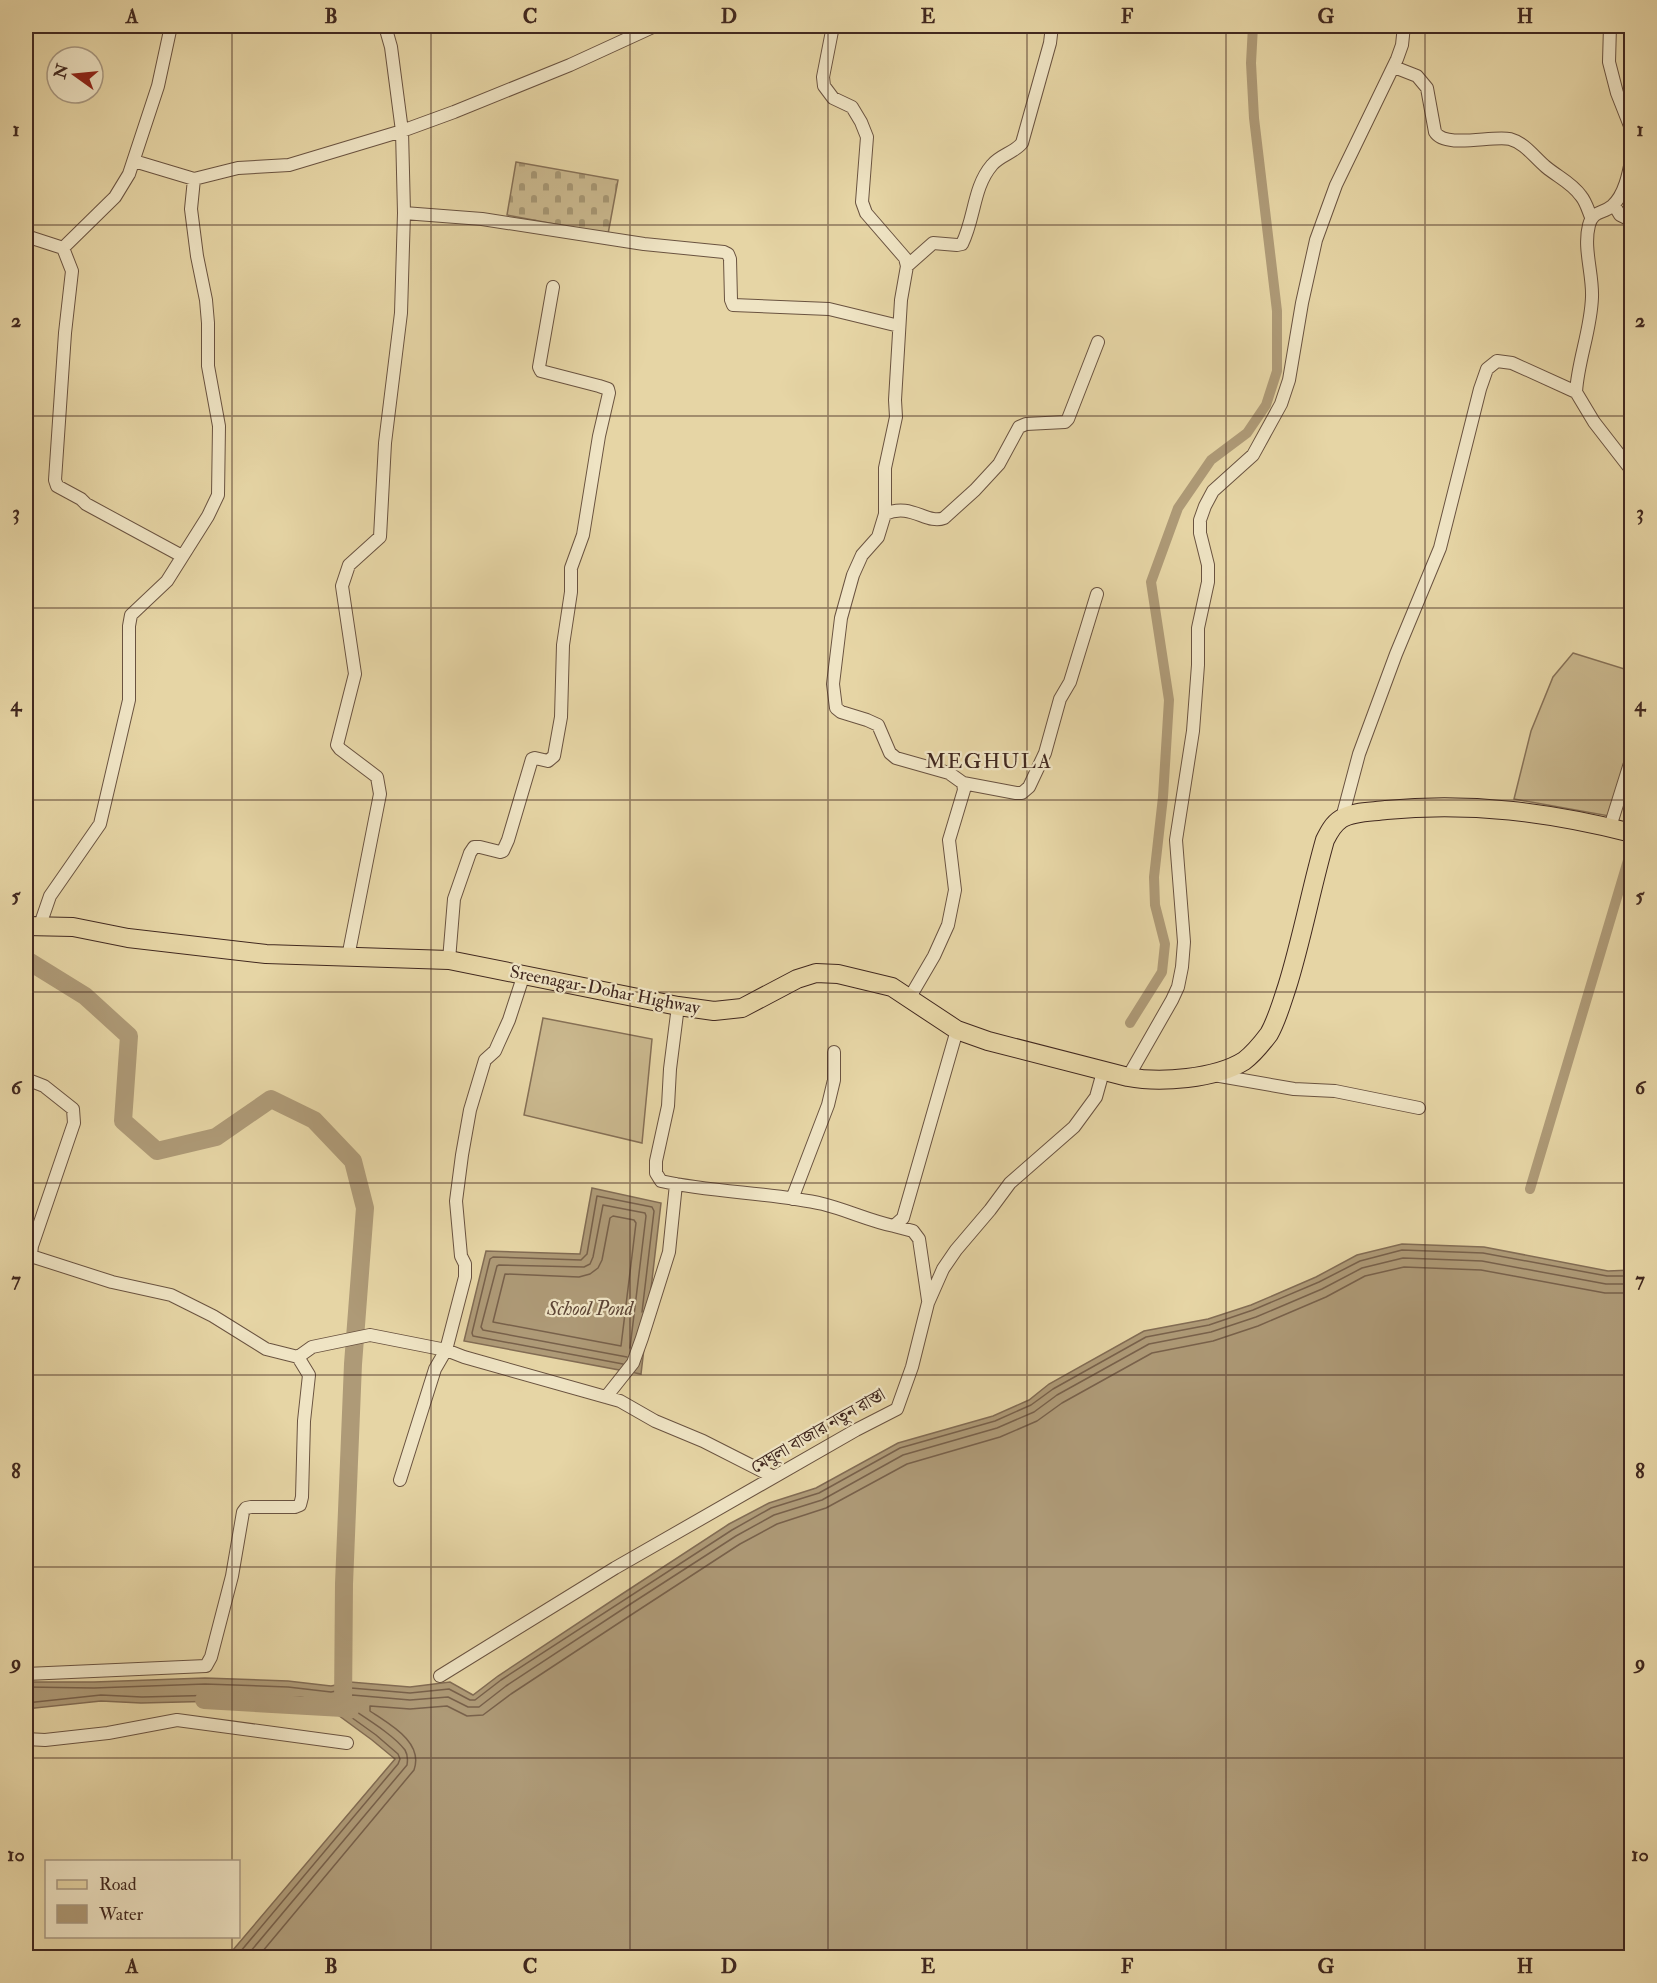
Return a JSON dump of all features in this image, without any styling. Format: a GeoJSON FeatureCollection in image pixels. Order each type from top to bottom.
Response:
{"type":"FeatureCollection","features":[{"type":"Feature","properties":{"kind":"main road"},"geometry":{"type":"LineString","coordinates":[[1342,818],[1355,814],[1426,807],[1493,808],[1570,819],[1620,830]]}},
{"type":"Feature","properties":{"kind":"main road","name":"Sreenagar-Dohar Highway"},"geometry":{"type":"LineString","coordinates":[[33,926],[73,927],[128,938],[266,954],[449,960],[678,1006],[714,1011],[742,1008],[797,979],[816,973],[838,974],[892,987],[957,1030],[988,1041],[1103,1072],[1142,1080],[1184,1078],[1221,1071],[1245,1060],[1269,1034],[1294,964],[1325,840],[1332,826],[1342,818]]}},
{"type":"Feature","properties":{"kind":"street"},"geometry":{"type":"LineString","coordinates":[[63,248],[115,197],[129,174],[158,86],[171,26]]}},
{"type":"Feature","properties":{"kind":"street"},"geometry":{"type":"LineString","coordinates":[[348,957],[380,794],[377,777],[337,745],[355,674],[342,586],[350,565],[380,537],[385,443],[401,313],[404,213],[402,131],[391,47],[385,26]]}},
{"type":"Feature","properties":{"kind":"street"},"geometry":{"type":"LineString","coordinates":[[134,160],[195,179],[238,168],[289,165],[402,131],[454,112],[570,65],[655,26]]}},
{"type":"Feature","properties":{"kind":"street"},"geometry":{"type":"LineString","coordinates":[[833,26],[823,77],[824,86],[832,98],[852,107],[861,122],[867,137],[862,202],[866,213],[905,258],[907,266],[899,326],[896,417],[885,468],[885,514],[878,537],[862,555],[853,575],[841,618],[833,684],[836,708],[841,712],[878,725],[890,753],[896,758],[949,772],[963,783],[1022,793],[1029,787],[1045,753],[1060,699],[1070,682],[1097,594]]}},
{"type":"Feature","properties":{"kind":"street"},"geometry":{"type":"LineString","coordinates":[[907,266],[933,243],[962,244],[977,200],[978,187],[993,163],[1017,150],[1022,142],[1050,43],[1052,26]]}},
{"type":"Feature","properties":{"kind":"street"},"geometry":{"type":"LineString","coordinates":[[1128,1077],[1172,1000],[1178,987],[1182,967],[1184,942],[1176,840],[1193,731],[1198,628],[1208,582],[1208,565],[1200,533],[1200,520],[1213,491],[1253,455],[1281,404],[1289,380],[1302,303],[1316,240],[1336,185],[1394,67],[1402,45],[1404,26]]}},
{"type":"Feature","properties":{"kind":"street"},"geometry":{"type":"LineString","coordinates":[[1610,26],[1609,62],[1617,93],[1632,131]]}},
{"type":"Feature","properties":{"kind":"street"},"geometry":{"type":"LineString","coordinates":[[1394,67],[1417,76],[1427,88],[1437,136],[1478,141],[1509,139],[1523,145],[1582,197],[1591,217],[1587,237],[1592,298],[1576,392]]}},
{"type":"Feature","properties":{"kind":"street"},"geometry":{"type":"LineString","coordinates":[[1591,217],[1614,205],[1629,171],[1632,156]]}},
{"type":"Feature","properties":{"kind":"street"},"geometry":{"type":"LineString","coordinates":[[33,926],[50,896],[99,825],[129,700],[131,615],[167,581],[208,516],[218,495],[219,426],[208,366],[206,300],[191,209],[195,179]]}},
{"type":"Feature","properties":{"kind":"street"},"geometry":{"type":"LineString","coordinates":[[1614,205],[1620,215],[1627,220],[1632,220]]}},
{"type":"Feature","properties":{"kind":"street"},"geometry":{"type":"LineString","coordinates":[[404,213],[482,219],[644,244],[724,252],[730,259],[733,305],[829,309],[899,326]]}},
{"type":"Feature","properties":{"kind":"street"},"geometry":{"type":"LineString","coordinates":[[26,236],[63,248]]}},
{"type":"Feature","properties":{"kind":"street"},"geometry":{"type":"LineString","coordinates":[[63,248],[72,271],[64,333],[55,480],[57,486],[182,556]]}},
{"type":"Feature","properties":{"kind":"street"},"geometry":{"type":"LineString","coordinates":[[449,960],[454,899],[470,852],[480,847],[503,851],[532,759],[548,761],[554,756],[561,717],[563,645],[571,592],[571,568],[583,535],[599,436],[609,393],[608,389],[599,386],[540,371],[553,287]]}},
{"type":"Feature","properties":{"kind":"street"},"geometry":{"type":"LineString","coordinates":[[885,514],[892,510],[909,510],[934,519],[945,518],[999,464],[1019,427],[1026,424],[1065,422],[1070,416],[1098,342]]}},
{"type":"Feature","properties":{"kind":"street"},"geometry":{"type":"LineString","coordinates":[[1342,818],[1359,754],[1396,654],[1440,548],[1487,369],[1497,361],[1512,363],[1576,392],[1594,422],[1632,471]]}},
{"type":"Feature","properties":{"kind":"street"},"geometry":{"type":"LineString","coordinates":[[1620,830],[1632,757]]}},
{"type":"Feature","properties":{"kind":"street"},"geometry":{"type":"LineString","coordinates":[[909,997],[934,956],[948,925],[955,890],[949,840],[963,798],[963,783]]}},
{"type":"Feature","properties":{"kind":"street"},"geometry":{"type":"LineString","coordinates":[[400,1480],[435,1370],[446,1350],[465,1277],[465,1264],[461,1256],[457,1232],[456,1201],[470,1110],[484,1060],[495,1051],[509,1020],[524,974]]}},
{"type":"Feature","properties":{"kind":"street"},"geometry":{"type":"LineString","coordinates":[[678,1006],[668,1106],[656,1161],[656,1173],[662,1181],[823,1204],[913,1231],[919,1239],[928,1303]]}},
{"type":"Feature","properties":{"kind":"street"},"geometry":{"type":"LineString","coordinates":[[894,1226],[903,1218],[957,1030]]}},
{"type":"Feature","properties":{"kind":"street"},"geometry":{"type":"LineString","coordinates":[[792,1199],[828,1105],[834,1080],[834,1052]]}},
{"type":"Feature","properties":{"kind":"street","name":"মেঘুলা বাজার নতুন রাস্তা"},"geometry":{"type":"LineString","coordinates":[[440,1676],[615,1568],[856,1430],[897,1409],[912,1367],[928,1303],[944,1269],[956,1250],[1010,1183],[1074,1127],[1096,1098],[1103,1072]]}},
{"type":"Feature","properties":{"kind":"street"},"geometry":{"type":"LineString","coordinates":[[1207,1074],[1294,1089],[1335,1091],[1419,1108]]}},
{"type":"Feature","properties":{"kind":"street"},"geometry":{"type":"LineString","coordinates":[[26,1079],[44,1086],[73,1109],[74,1115],[74,1123],[32,1246],[31,1254],[34,1257],[112,1282],[171,1295],[213,1316],[266,1349],[298,1356],[312,1347],[370,1335],[446,1350],[620,1401],[655,1421],[703,1441],[774,1477]]}},
{"type":"Feature","properties":{"kind":"street"},"geometry":{"type":"LineString","coordinates":[[606,1397],[633,1363],[642,1338],[669,1252],[676,1184]]}},
{"type":"Feature","properties":{"kind":"street"},"geometry":{"type":"LineString","coordinates":[[26,1674],[206,1666],[211,1657],[232,1576],[243,1512],[246,1508],[251,1507],[300,1505],[309,1375],[298,1356]]}},
{"type":"Feature","properties":{"kind":"street"},"geometry":{"type":"LineString","coordinates":[[26,1740],[108,1733],[177,1720],[347,1743]]}},
{"type":"Feature","properties":{"kind":"green space"},"geometry":{"type":"Polygon","coordinates":[[[516,162],[618,180],[608,234],[507,215],[516,162]]]}},
{"type":"Feature","properties":{"kind":"green space"},"geometry":{"type":"Polygon","coordinates":[[[1573,653],[1631,671],[1631,742],[1609,816],[1514,799],[1531,731],[1553,677],[1573,653]]]}},
{"type":"Feature","properties":{"kind":"green space"},"geometry":{"type":"Polygon","coordinates":[[[543,1018],[652,1039],[642,1143],[524,1115],[543,1018]]]}},
{"type":"Feature","properties":{"kind":"water","name":"School Pond"},"geometry":{"type":"Polygon","coordinates":[[[592,1188],[661,1203],[641,1374],[464,1341],[486,1251],[580,1254],[592,1188]]]}},
{"type":"Feature","properties":{"kind":"water"},"geometry":{"type":"Polygon","coordinates":[[[1402,1244],[1484,1247],[1608,1271],[1631,1270],[1631,1957],[227,1957],[395,1759],[327,1707],[299,1703],[101,1701],[26,1709],[26,1682],[205,1678],[288,1681],[331,1686],[350,1682],[410,1687],[450,1682],[473,1695],[498,1676],[729,1524],[769,1503],[816,1488],[898,1443],[993,1416],[1029,1400],[1049,1384],[1144,1331],[1208,1319],[1251,1305],[1316,1277],[1357,1255],[1402,1244]]]}},
{"type":"Feature","properties":{"kind":"waterway"},"geometry":{"type":"LineString","coordinates":[[1130,1023],[1162,972],[1165,944],[1155,905],[1154,877],[1163,797],[1169,700],[1151,582],[1178,508],[1211,460],[1247,433],[1266,405],[1277,371],[1277,311],[1254,118],[1251,63],[1253,26]]}},
{"type":"Feature","properties":{"kind":"waterway"},"geometry":{"type":"LineString","coordinates":[[1530,1189],[1632,847]]}},
{"type":"Feature","properties":{"kind":"waterway"},"geometry":{"type":"LineString","coordinates":[[26,961],[85,996],[129,1036],[123,1121],[157,1151],[216,1137],[271,1099],[314,1120],[353,1161],[365,1208],[353,1364],[344,1584],[343,1706]]}},
{"type":"Feature","properties":{"kind":"waterway"},"geometry":{"type":"LineString","coordinates":[[204,1700],[350,1710]]}},
{"type":"Feature","properties":{"kind":"district","name":"MEGHULA"},"geometry":{"type":"Point","coordinates":[989,761]}}]}
